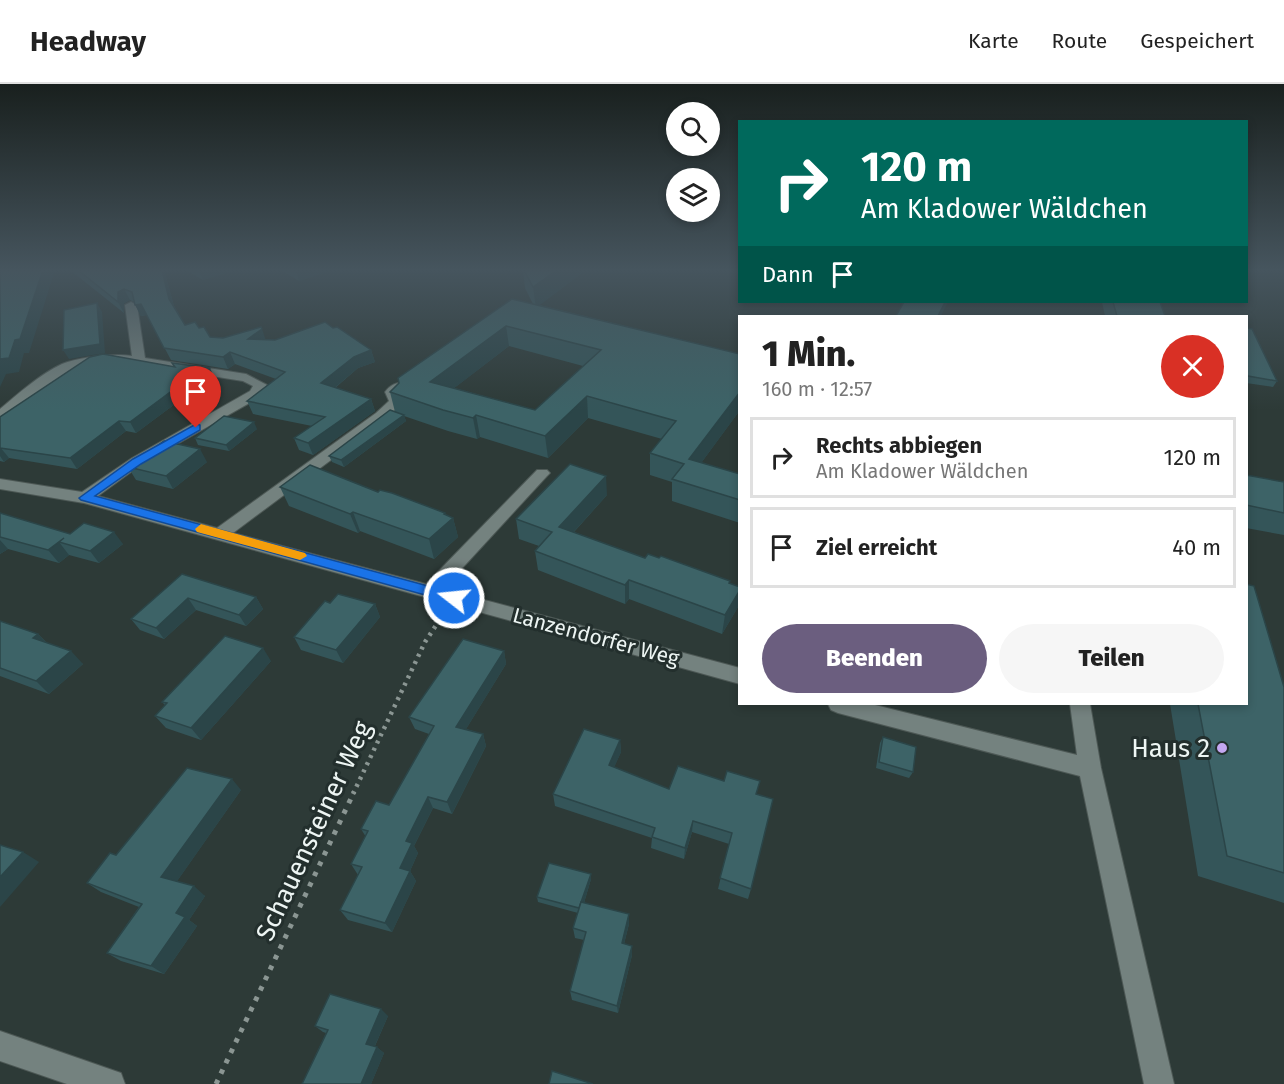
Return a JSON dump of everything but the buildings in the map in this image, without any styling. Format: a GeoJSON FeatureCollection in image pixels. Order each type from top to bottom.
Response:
{"type":"FeatureCollection","features":[{"type":"Feature","properties":{"kind":"street"},"geometry":{"type":"LineString","coordinates":[[133,317],[139,360]]}},
{"type":"Feature","properties":{"kind":"street"},"geometry":{"type":"LineString","coordinates":[[0,416],[26,394],[66,367],[116,357],[246,378],[260,385],[255,394],[137,461],[86,498]]}},
{"type":"Feature","properties":{"kind":"street"},"geometry":{"type":"LineString","coordinates":[[220,534],[381,416],[396,402],[392,392],[411,379]]}},
{"type":"Feature","properties":{"kind":"street"},"geometry":{"type":"LineString","coordinates":[[430,591],[542,473]]}},
{"type":"Feature","properties":{"kind":"street","name":"Lanzendorfer Weg"},"geometry":{"type":"LineString","coordinates":[[0,484],[86,498],[738,675]]}},
{"type":"Feature","properties":{"kind":"street"},"geometry":{"type":"LineString","coordinates":[[842,705],[1090,768]]}},
{"type":"Feature","properties":{"kind":"street"},"geometry":{"type":"LineString","coordinates":[[1080,705],[1090,768],[1159,1084]]}},
{"type":"Feature","properties":{"kind":"street"},"geometry":{"type":"LineString","coordinates":[[0,1046],[110,1084]]}},
{"type":"Feature","properties":{"kind":"path","name":"Schauensteiner Weg"},"geometry":{"type":"LineString","coordinates":[[216,1084],[425,642],[454,598]]}},
{"type":"Feature","properties":{"kind":"slow traffic"},"geometry":{"type":"LineString","coordinates":[[201,529],[300,556]]}},
{"type":"Feature","properties":{"kind":"place","name":"Haus 2"},"geometry":{"type":"Point","coordinates":[1222,748]}},
{"type":"Feature","properties":{"kind":"route"},"geometry":{"type":"LineString","coordinates":[[196,428],[137,461],[86,498],[454,598]]}}]}
